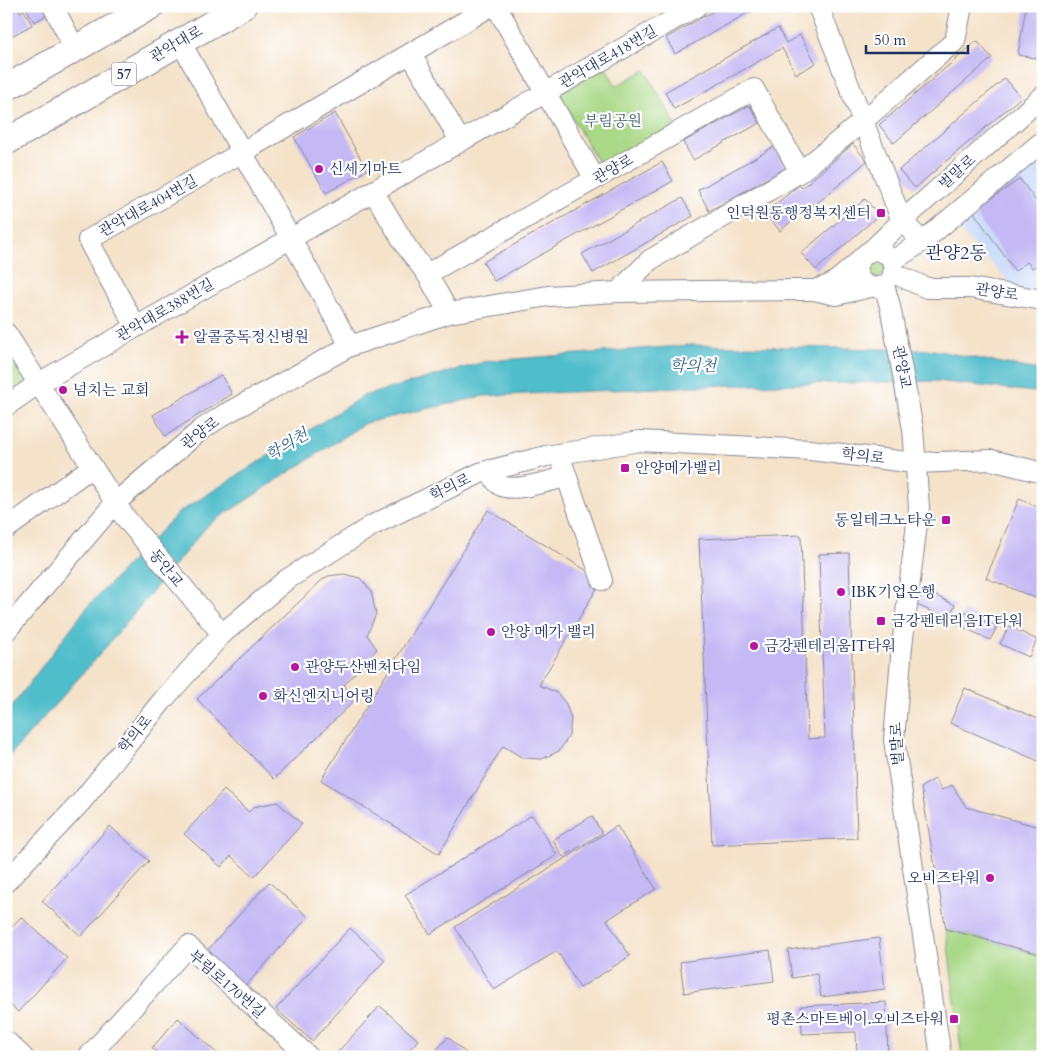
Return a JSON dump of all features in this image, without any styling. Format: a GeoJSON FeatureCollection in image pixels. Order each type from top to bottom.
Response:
{"type":"FeatureCollection","features":[{"type":"Feature","properties":{"kind":"main road"},"geometry":{"type":"LineString","coordinates":[[6,88],[151,6]]}},
{"type":"Feature","properties":{"kind":"main road","name":"관악대로"},"geometry":{"type":"LineString","coordinates":[[6,142],[243,6]]}},
{"type":"Feature","properties":{"kind":"street"},"geometry":{"type":"LineString","coordinates":[[54,6],[75,49]]}},
{"type":"Feature","properties":{"kind":"street","name":"관악대로404번길"},"geometry":{"type":"LineString","coordinates":[[136,327],[88,240],[241,153],[491,6]]}},
{"type":"Feature","properties":{"kind":"street","name":"관악대로418번길"},"geometry":{"type":"LineString","coordinates":[[496,6],[595,179]]}},
{"type":"Feature","properties":{"kind":"street","name":"관악대로418번길"},"geometry":{"type":"LineString","coordinates":[[546,93],[697,6]]}},
{"type":"Feature","properties":{"kind":"street"},"geometry":{"type":"LineString","coordinates":[[818,6],[902,221],[922,242]]}},
{"type":"Feature","properties":{"kind":"street"},"geometry":{"type":"LineString","coordinates":[[618,292],[650,260],[800,172],[862,122],[955,41],[962,6]]}},
{"type":"Feature","properties":{"kind":"street"},"geometry":{"type":"LineString","coordinates":[[180,41],[241,153],[292,238],[350,346]]}},
{"type":"Feature","properties":{"kind":"street"},"geometry":{"type":"LineString","coordinates":[[411,54],[460,141]]}},
{"type":"Feature","properties":{"kind":"street","name":"관양로"},"geometry":{"type":"LineString","coordinates":[[427,274],[754,89],[800,172]]}},
{"type":"Feature","properties":{"kind":"street"},"geometry":{"type":"LineString","coordinates":[[292,238],[546,93]]}},
{"type":"Feature","properties":{"kind":"street","name":"벌말로"},"geometry":{"type":"LineString","coordinates":[[814,290],[832,284],[864,257],[1043,96]]}},
{"type":"Feature","properties":{"kind":"street","name":"벌말로"},"geometry":{"type":"LineString","coordinates":[[885,277],[922,242],[1043,141]]}},
{"type":"Feature","properties":{"kind":"street"},"geometry":{"type":"LineString","coordinates":[[373,191],[406,246],[427,274],[448,312]]}},
{"type":"Feature","properties":{"kind":"street","name":"관악대로388번길"},"geometry":{"type":"LineString","coordinates":[[6,406],[39,383],[292,238]]}},
{"type":"Feature","properties":{"kind":"street"},"geometry":{"type":"LineString","coordinates":[[880,251],[887,254],[885,277],[864,284],[858,278],[856,271],[864,257],[880,251]]}},
{"type":"Feature","properties":{"kind":"street","name":"관양로"},"geometry":{"type":"LineString","coordinates":[[6,631],[119,509],[202,429],[227,413],[350,346],[448,312],[548,296],[618,292],[814,290],[836,295],[885,277],[927,288],[970,288],[1043,300]]}},
{"type":"Feature","properties":{"kind":"street","name":"관양교"},"geometry":{"type":"LineString","coordinates":[[885,277],[913,429]]}},
{"type":"Feature","properties":{"kind":"street"},"geometry":{"type":"LineString","coordinates":[[6,332],[119,509]]}},
{"type":"Feature","properties":{"kind":"street","name":"벌말로"},"geometry":{"type":"LineString","coordinates":[[913,429],[919,507],[902,646],[894,740],[941,1057]]}},
{"type":"Feature","properties":{"kind":"street","name":"학의로"},"geometry":{"type":"LineString","coordinates":[[6,882],[81,802],[163,700],[216,627],[373,525],[480,473],[559,454],[640,441],[810,450],[915,463],[991,460],[1043,473]]}},
{"type":"Feature","properties":{"kind":"street"},"geometry":{"type":"LineString","coordinates":[[559,454],[602,580]]}},
{"type":"Feature","properties":{"kind":"street"},"geometry":{"type":"LineString","coordinates":[[6,529],[92,467]]}},
{"type":"Feature","properties":{"kind":"street"},"geometry":{"type":"LineString","coordinates":[[490,470],[493,479],[503,487],[517,488],[567,477]]}},
{"type":"Feature","properties":{"kind":"street","name":"동안교"},"geometry":{"type":"LineString","coordinates":[[119,509],[216,627]]}},
{"type":"Feature","properties":{"kind":"street","name":"부림로170번길"},"geometry":{"type":"LineString","coordinates":[[88,1057],[188,946],[309,1057]]}},
{"type":"Feature","properties":{"kind":"street"},"geometry":{"type":"LineString","coordinates":[[6,1040],[24,1057]]}},
{"type":"Feature","properties":{"kind":"shaded area"},"geometry":{"type":"Polygon","coordinates":[[[1043,156],[1043,298],[1018,291],[955,226],[1043,156]]]}},
{"type":"Feature","properties":{"kind":"green space","name":"부림공원"},"geometry":{"type":"Polygon","coordinates":[[[606,68],[616,86],[645,70],[676,125],[607,163],[597,161],[561,98],[562,91],[606,68]]]}},
{"type":"Feature","properties":{"kind":"green space"},"geometry":{"type":"Polygon","coordinates":[[[873,259],[882,261],[885,268],[880,278],[869,277],[865,266],[873,259]]]}},
{"type":"Feature","properties":{"kind":"green space"},"geometry":{"type":"Polygon","coordinates":[[[6,345],[28,380],[6,400],[6,345]]]}},
{"type":"Feature","properties":{"kind":"green space"},"geometry":{"type":"Polygon","coordinates":[[[946,929],[1043,955],[1043,1057],[962,1057],[946,929]]]}},
{"type":"Feature","properties":{"kind":"water","name":"학의천"},"geometry":{"type":"Polygon","coordinates":[[[692,345],[933,350],[1043,371],[1043,393],[937,381],[699,386],[484,396],[365,423],[208,525],[100,654],[6,760],[6,714],[87,607],[178,513],[363,396],[488,361],[692,345]]]}},
{"type":"Feature","properties":{"kind":"building"},"geometry":{"type":"Polygon","coordinates":[[[6,6],[17,6],[20,12],[24,10],[32,25],[6,39],[6,6]]]}},
{"type":"Feature","properties":{"kind":"building"},"geometry":{"type":"Polygon","coordinates":[[[25,6],[46,6],[50,14],[34,22],[25,6]]]}},
{"type":"Feature","properties":{"kind":"building"},"geometry":{"type":"Polygon","coordinates":[[[722,6],[760,6],[675,54],[666,38],[722,6]]]}},
{"type":"Feature","properties":{"kind":"building"},"geometry":{"type":"Polygon","coordinates":[[[1026,6],[1043,6],[1043,47],[1041,59],[1018,55],[1026,6]]]}},
{"type":"Feature","properties":{"kind":"building"},"geometry":{"type":"Polygon","coordinates":[[[778,28],[786,43],[800,35],[816,63],[796,74],[782,48],[674,109],[665,92],[778,28]]]}},
{"type":"Feature","properties":{"kind":"building"},"geometry":{"type":"Polygon","coordinates":[[[977,41],[992,58],[894,143],[879,125],[977,41]]]}},
{"type":"Feature","properties":{"kind":"building"},"geometry":{"type":"Polygon","coordinates":[[[1005,78],[1021,97],[915,188],[899,170],[1005,78]]]}},
{"type":"Feature","properties":{"kind":"building"},"geometry":{"type":"Polygon","coordinates":[[[750,106],[760,123],[693,160],[683,142],[750,106]]]}},
{"type":"Feature","properties":{"kind":"building"},"geometry":{"type":"Polygon","coordinates":[[[335,113],[367,170],[326,193],[294,137],[335,113]]]}},
{"type":"Feature","properties":{"kind":"building"},"geometry":{"type":"Polygon","coordinates":[[[853,144],[867,161],[814,206],[812,203],[780,231],[765,213],[799,185],[802,188],[853,144]]]}},
{"type":"Feature","properties":{"kind":"building"},"geometry":{"type":"Polygon","coordinates":[[[774,147],[786,168],[709,211],[698,190],[774,147]]]}},
{"type":"Feature","properties":{"kind":"building"},"geometry":{"type":"Polygon","coordinates":[[[662,162],[673,181],[494,281],[483,262],[662,162]]]}},
{"type":"Feature","properties":{"kind":"building"},"geometry":{"type":"Polygon","coordinates":[[[1020,179],[1043,211],[1043,261],[1032,268],[1027,262],[1015,271],[973,211],[1020,179]]]}},
{"type":"Feature","properties":{"kind":"building"},"geometry":{"type":"Polygon","coordinates":[[[682,198],[693,216],[593,273],[582,254],[682,198]]]}},
{"type":"Feature","properties":{"kind":"building"},"geometry":{"type":"Polygon","coordinates":[[[865,199],[879,215],[816,270],[801,253],[865,199]]]}},
{"type":"Feature","properties":{"kind":"building"},"geometry":{"type":"Polygon","coordinates":[[[221,375],[232,394],[165,436],[153,415],[221,375]]]}},
{"type":"Feature","properties":{"kind":"building"},"geometry":{"type":"Polygon","coordinates":[[[1019,499],[1043,509],[1043,601],[986,578],[1019,499]]]}},
{"type":"Feature","properties":{"kind":"building","name":"안양 메가 밸리"},"geometry":{"type":"Polygon","coordinates":[[[488,510],[602,580],[539,685],[557,693],[566,704],[571,719],[569,736],[559,751],[542,759],[523,758],[503,746],[439,854],[321,780],[488,510]]]}},
{"type":"Feature","properties":{"kind":"building","name":"금강펜테리움IT타워"},"geometry":{"type":"Polygon","coordinates":[[[801,535],[808,739],[825,738],[819,554],[849,553],[857,838],[712,845],[699,539],[801,535]]]}},
{"type":"Feature","properties":{"kind":"building","name":"관양두산벤처다임"},"geometry":{"type":"Polygon","coordinates":[[[344,574],[360,578],[371,591],[376,614],[367,635],[377,649],[344,685],[353,702],[274,779],[197,699],[321,581],[328,576],[344,574]]]}},
{"type":"Feature","properties":{"kind":"building"},"geometry":{"type":"Polygon","coordinates":[[[924,590],[955,605],[948,619],[917,605],[924,590]]]}},
{"type":"Feature","properties":{"kind":"building"},"geometry":{"type":"Polygon","coordinates":[[[964,611],[997,627],[990,640],[957,624],[964,611]]]}},
{"type":"Feature","properties":{"kind":"building"},"geometry":{"type":"Polygon","coordinates":[[[1009,626],[1037,640],[1029,657],[1000,644],[1009,626]]]}},
{"type":"Feature","properties":{"kind":"building"},"geometry":{"type":"Polygon","coordinates":[[[965,688],[1043,721],[1043,763],[950,723],[965,688]]]}},
{"type":"Feature","properties":{"kind":"building","name":"오비즈타워"},"geometry":{"type":"Polygon","coordinates":[[[935,779],[942,790],[952,785],[966,807],[1043,828],[1043,955],[946,929],[921,787],[935,779]]]}},
{"type":"Feature","properties":{"kind":"building"},"geometry":{"type":"Polygon","coordinates":[[[224,790],[249,812],[253,807],[277,802],[302,824],[254,877],[231,856],[221,867],[184,834],[224,790]]]}},
{"type":"Feature","properties":{"kind":"building"},"geometry":{"type":"Polygon","coordinates":[[[532,815],[557,855],[430,934],[405,895],[532,815]]]}},
{"type":"Feature","properties":{"kind":"building"},"geometry":{"type":"Polygon","coordinates":[[[592,816],[602,833],[563,857],[553,840],[592,816]]]}},
{"type":"Feature","properties":{"kind":"building"},"geometry":{"type":"Polygon","coordinates":[[[110,826],[149,861],[81,936],[42,901],[110,826]]]}},
{"type":"Feature","properties":{"kind":"building"},"geometry":{"type":"Polygon","coordinates":[[[617,826],[656,889],[607,920],[630,956],[580,988],[557,951],[494,990],[455,927],[617,826]]]}},
{"type":"Feature","properties":{"kind":"building"},"geometry":{"type":"Polygon","coordinates":[[[269,882],[308,917],[241,991],[202,956],[269,882]]]}},
{"type":"Feature","properties":{"kind":"building"},"geometry":{"type":"Polygon","coordinates":[[[21,917],[67,958],[18,1012],[6,1001],[6,933],[21,917]]]}},
{"type":"Feature","properties":{"kind":"building"},"geometry":{"type":"Polygon","coordinates":[[[350,928],[385,960],[312,1041],[276,1009],[350,928]]]}},
{"type":"Feature","properties":{"kind":"building"},"geometry":{"type":"Polygon","coordinates":[[[879,938],[885,989],[821,997],[817,974],[792,978],[788,950],[879,938]]]}},
{"type":"Feature","properties":{"kind":"building"},"geometry":{"type":"Polygon","coordinates":[[[770,950],[774,981],[684,993],[680,962],[770,950]]]}},
{"type":"Feature","properties":{"kind":"building"},"geometry":{"type":"Polygon","coordinates":[[[886,1002],[888,1057],[857,1057],[856,1032],[802,1034],[801,1006],[886,1002]]]}},
{"type":"Feature","properties":{"kind":"building"},"geometry":{"type":"Polygon","coordinates":[[[380,1006],[418,1040],[403,1057],[333,1057],[380,1006]]]}},
{"type":"Feature","properties":{"kind":"building"},"geometry":{"type":"Polygon","coordinates":[[[178,1018],[221,1057],[162,1057],[152,1048],[178,1018]]]}},
{"type":"Feature","properties":{"kind":"building"},"geometry":{"type":"Polygon","coordinates":[[[448,1037],[470,1057],[430,1057],[448,1037]]]}},
{"type":"Feature","properties":{"kind":"place","name":"신세기마트"},"geometry":{"type":"Point","coordinates":[319,169]}},
{"type":"Feature","properties":{"kind":"place","name":"인덕원동행정복지센터"},"geometry":{"type":"Point","coordinates":[881,213]}},
{"type":"Feature","properties":{"kind":"place","name":"알콜중독정신병원"},"geometry":{"type":"Point","coordinates":[182,337]}},
{"type":"Feature","properties":{"kind":"place","name":"넘치는 교회"},"geometry":{"type":"Point","coordinates":[63,390]}},
{"type":"Feature","properties":{"kind":"place","name":"안양메가밸리"},"geometry":{"type":"Point","coordinates":[625,468]}},
{"type":"Feature","properties":{"kind":"place","name":"동일테크노타운"},"geometry":{"type":"Point","coordinates":[946,520]}},
{"type":"Feature","properties":{"kind":"place","name":"IBK기업은행"},"geometry":{"type":"Point","coordinates":[841,592]}},
{"type":"Feature","properties":{"kind":"place","name":"금강펜테리음IT타워"},"geometry":{"type":"Point","coordinates":[881,621]}},
{"type":"Feature","properties":{"kind":"place","name":"안양 메가 밸리"},"geometry":{"type":"Point","coordinates":[491,632]}},
{"type":"Feature","properties":{"kind":"place","name":"금강펜테리움IT타워"},"geometry":{"type":"Point","coordinates":[754,646]}},
{"type":"Feature","properties":{"kind":"place","name":"관양두산벤처다임"},"geometry":{"type":"Point","coordinates":[295,667]}},
{"type":"Feature","properties":{"kind":"place","name":"화신엔지니어링"},"geometry":{"type":"Point","coordinates":[263,696]}},
{"type":"Feature","properties":{"kind":"place","name":"오비즈타워"},"geometry":{"type":"Point","coordinates":[990,878]}},
{"type":"Feature","properties":{"kind":"place","name":"평촌스마트베이.오비즈타워"},"geometry":{"type":"Point","coordinates":[954,1019]}},
{"type":"Feature","properties":{"kind":"district","name":"관양2동"},"geometry":{"type":"Point","coordinates":[956,253]}}]}
